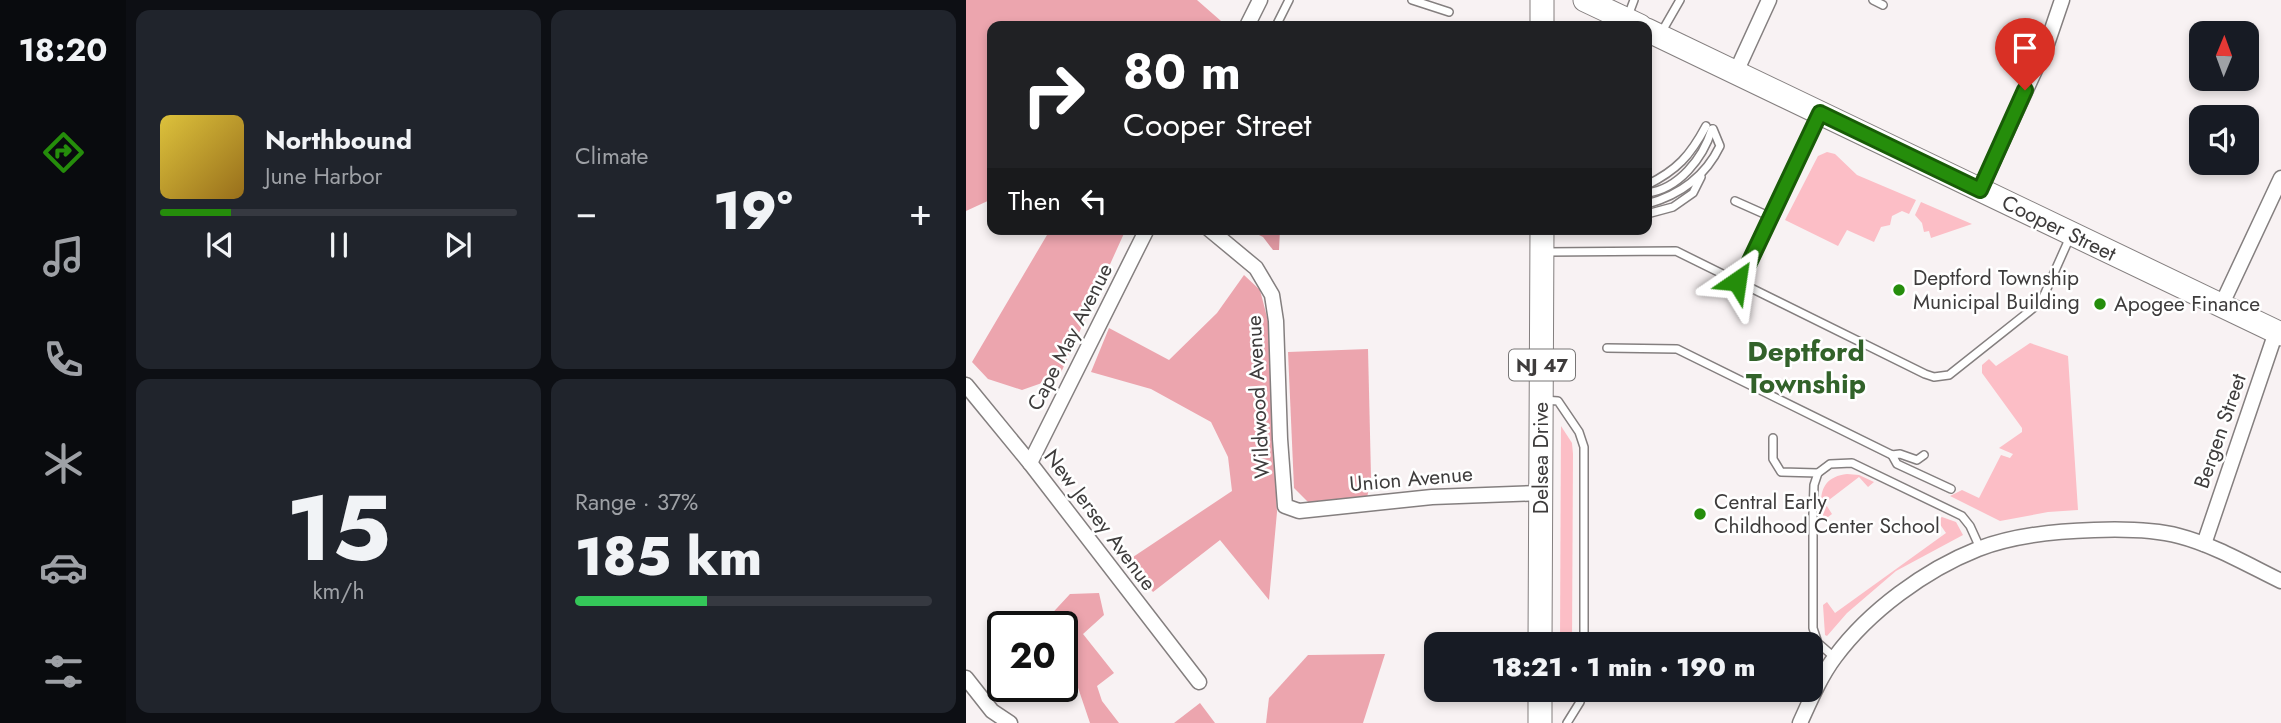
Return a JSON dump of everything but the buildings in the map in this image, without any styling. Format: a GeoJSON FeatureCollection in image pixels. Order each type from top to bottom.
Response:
{"type":"FeatureCollection","features":[{"type":"Feature","properties":{"kind":"main road"},"geometry":{"type":"LineString","coordinates":[[1542,0],[1542,21]]}},
{"type":"Feature","properties":{"kind":"main road","name":"Cooper Street"},"geometry":{"type":"LineString","coordinates":[[1585,0],[1631,21]]}},
{"type":"Feature","properties":{"kind":"main road","name":"Cooper Street"},"geometry":{"type":"LineString","coordinates":[[1652,31],[2278,333]]}},
{"type":"Feature","properties":{"kind":"main road","name":"Delsea Drive"},"geometry":{"type":"LineString","coordinates":[[1540,632],[1542,241]]}},
{"type":"Feature","properties":{"kind":"main road"},"geometry":{"type":"LineString","coordinates":[[1540,702],[1540,723]]}},
{"type":"Feature","properties":{"kind":"street"},"geometry":{"type":"LineString","coordinates":[[1250,21],[1260,0]]}},
{"type":"Feature","properties":{"kind":"street"},"geometry":{"type":"LineString","coordinates":[[1736,72],[1769,0]]}},
{"type":"Feature","properties":{"kind":"street"},"geometry":{"type":"LineString","coordinates":[[1980,190],[2047,44],[2063,0]]}},
{"type":"Feature","properties":{"kind":"street"},"geometry":{"type":"LineString","coordinates":[[2221,306],[2281,177]]}},
{"type":"Feature","properties":{"kind":"street","name":"Cape May Avenue"},"geometry":{"type":"LineString","coordinates":[[1030,463],[1144,235]]}},
{"type":"Feature","properties":{"kind":"street","name":"Wildwood Avenue"},"geometry":{"type":"LineString","coordinates":[[1216,235],[1256,268],[1272,295],[1276,321],[1285,506]]}},
{"type":"Feature","properties":{"kind":"street","name":"Bergen Street"},"geometry":{"type":"LineString","coordinates":[[2204,544],[2278,333]]}},
{"type":"Feature","properties":{"kind":"street","name":"New Jersey Avenue"},"geometry":{"type":"LineString","coordinates":[[966,385],[1030,463],[1199,682]]}},
{"type":"Feature","properties":{"kind":"street","name":"Union Avenue"},"geometry":{"type":"LineString","coordinates":[[1285,506],[1299,511],[1432,496],[1541,493]]}},
{"type":"Feature","properties":{"kind":"street"},"geometry":{"type":"LineString","coordinates":[[1800,723],[1835,657],[1875,612],[1908,588],[1980,548],[2061,531],[2119,529],[2177,535],[2204,544],[2281,581]]}},
{"type":"Feature","properties":{"kind":"street"},"geometry":{"type":"LineString","coordinates":[[966,678],[992,711],[1010,723]]}},
{"type":"Feature","properties":{"kind":"lane"},"geometry":{"type":"LineString","coordinates":[[1278,21],[1289,0]]}},
{"type":"Feature","properties":{"kind":"lane"},"geometry":{"type":"LineString","coordinates":[[1412,0],[1449,12]]}},
{"type":"Feature","properties":{"kind":"lane"},"geometry":{"type":"LineString","coordinates":[[1649,21],[1680,0]]}},
{"type":"Feature","properties":{"kind":"lane"},"geometry":{"type":"LineString","coordinates":[[1873,0],[1883,5]]}},
{"type":"Feature","properties":{"kind":"lane"},"geometry":{"type":"LineString","coordinates":[[1740,282],[1820,113]]}},
{"type":"Feature","properties":{"kind":"lane"},"geometry":{"type":"LineString","coordinates":[[1652,182],[1683,161],[1694,149],[1706,126]]}},
{"type":"Feature","properties":{"kind":"lane"},"geometry":{"type":"LineString","coordinates":[[1652,192],[1669,184],[1696,163],[1706,148],[1713,128],[1720,146],[1693,193],[1673,207],[1652,213]]}},
{"type":"Feature","properties":{"kind":"lane"},"geometry":{"type":"LineString","coordinates":[[1652,203],[1669,198],[1703,174]]}},
{"type":"Feature","properties":{"kind":"lane"},"geometry":{"type":"LineString","coordinates":[[1735,201],[1771,217]]}},
{"type":"Feature","properties":{"kind":"lane"},"geometry":{"type":"LineString","coordinates":[[1542,241],[1676,251],[1925,374],[1942,377],[1949,375],[2041,302],[2071,234]]}},
{"type":"Feature","properties":{"kind":"lane"},"geometry":{"type":"LineString","coordinates":[[1607,348],[1677,349],[1892,455],[1898,464],[1951,489]]}},
{"type":"Feature","properties":{"kind":"lane"},"geometry":{"type":"LineString","coordinates":[[1541,400],[1558,401],[1579,432],[1584,447],[1584,632]]}},
{"type":"Feature","properties":{"kind":"lane"},"geometry":{"type":"LineString","coordinates":[[1773,438],[1773,459],[1781,472],[1818,473]]}},
{"type":"Feature","properties":{"kind":"lane"},"geometry":{"type":"LineString","coordinates":[[1892,455],[1900,454],[1917,460],[1924,455]]}},
{"type":"Feature","properties":{"kind":"lane"},"geometry":{"type":"LineString","coordinates":[[1835,657],[1818,643],[1813,628],[1813,515],[1814,485],[1818,473],[1830,464],[1852,463],[1894,482],[1962,516],[1980,548]]}},
{"type":"Feature","properties":{"kind":"lane"},"geometry":{"type":"LineString","coordinates":[[1567,723],[1580,702]]}},
{"type":"Feature","properties":{"kind":"shaded area"},"geometry":{"type":"Polygon","coordinates":[[[966,0],[1197,0],[1221,21],[987,21],[987,201],[966,211],[966,0]]]}},
{"type":"Feature","properties":{"kind":"shaded area"},"geometry":{"type":"Polygon","coordinates":[[[1827,152],[1835,154],[1857,175],[1916,200],[1909,214],[1902,211],[1892,216],[1890,225],[1881,227],[1874,242],[1847,230],[1838,246],[1785,220],[1818,156],[1827,152]]]}},
{"type":"Feature","properties":{"kind":"shaded area"},"geometry":{"type":"Polygon","coordinates":[[[1921,202],[1972,224],[1931,238],[1929,231],[1924,232],[1922,223],[1915,215],[1921,202]]]}},
{"type":"Feature","properties":{"kind":"shaded area"},"geometry":{"type":"Polygon","coordinates":[[[1047,235],[1123,235],[1059,377],[1022,390],[988,379],[972,362],[1047,235]]]}},
{"type":"Feature","properties":{"kind":"shaded area"},"geometry":{"type":"Polygon","coordinates":[[[1259,235],[1280,235],[1279,250],[1273,250],[1259,235]]]}},
{"type":"Feature","properties":{"kind":"shaded area"},"geometry":{"type":"Polygon","coordinates":[[[1244,275],[1260,290],[1268,321],[1277,512],[1269,600],[1220,540],[1153,592],[1127,561],[1232,491],[1228,457],[1211,422],[1151,389],[1091,372],[1109,328],[1169,360],[1217,313],[1244,275]]]}},
{"type":"Feature","properties":{"kind":"shaded area"},"geometry":{"type":"Polygon","coordinates":[[[2030,343],[2068,356],[2078,510],[2048,512],[2000,521],[1950,496],[1962,490],[1979,498],[2001,455],[2010,458],[2013,454],[1999,448],[2022,432],[2022,428],[1982,373],[1982,365],[1989,359],[1996,366],[2030,343]]]}},
{"type":"Feature","properties":{"kind":"shaded area"},"geometry":{"type":"Polygon","coordinates":[[[1368,349],[1371,477],[1367,498],[1310,504],[1294,488],[1288,352],[1368,349]]]}},
{"type":"Feature","properties":{"kind":"shaded area"},"geometry":{"type":"Polygon","coordinates":[[[1561,426],[1572,443],[1573,454],[1572,632],[1560,632],[1561,426]]]}},
{"type":"Feature","properties":{"kind":"shaded area"},"geometry":{"type":"Polygon","coordinates":[[[1847,474],[1859,475],[1874,482],[1868,487],[1859,477],[1825,503],[1832,514],[1824,520],[1821,504],[1823,489],[1831,479],[1847,474]]]}},
{"type":"Feature","properties":{"kind":"shaded area"},"geometry":{"type":"Polygon","coordinates":[[[1942,517],[1956,522],[1963,535],[1896,571],[1825,635],[1823,605],[1827,602],[1835,613],[1946,533],[1937,520],[1942,517]]]}},
{"type":"Feature","properties":{"kind":"shaded area"},"geometry":{"type":"Polygon","coordinates":[[[1099,593],[1104,615],[1083,634],[1114,673],[1097,686],[1102,701],[1119,723],[1090,723],[1078,688],[1078,611],[1054,611],[1070,594],[1099,593]]]}},
{"type":"Feature","properties":{"kind":"shaded area"},"geometry":{"type":"Polygon","coordinates":[[[1385,654],[1363,723],[1266,723],[1269,698],[1308,655],[1385,654]]]}},
{"type":"Feature","properties":{"kind":"shaded area"},"geometry":{"type":"Polygon","coordinates":[[[1200,703],[1215,723],[1174,723],[1200,703]]]}},
{"type":"Feature","properties":{"kind":"place","name":"Deptford Township Municipal Building"},"geometry":{"type":"Point","coordinates":[1899,290]}},
{"type":"Feature","properties":{"kind":"place","name":"Apogee Finance"},"geometry":{"type":"Point","coordinates":[2100,304]}},
{"type":"Feature","properties":{"kind":"place","name":"Central Early Childhood Center School"},"geometry":{"type":"Point","coordinates":[1700,514]}},
{"type":"Feature","properties":{"kind":"district","name":"Deptford Township"},"geometry":{"type":"Point","coordinates":[1806,367]}},
{"type":"Feature","properties":{"kind":"route"},"geometry":{"type":"LineString","coordinates":[[1737,281],[1740,282],[1820,113],[1980,190],[2025,90]]}}]}
